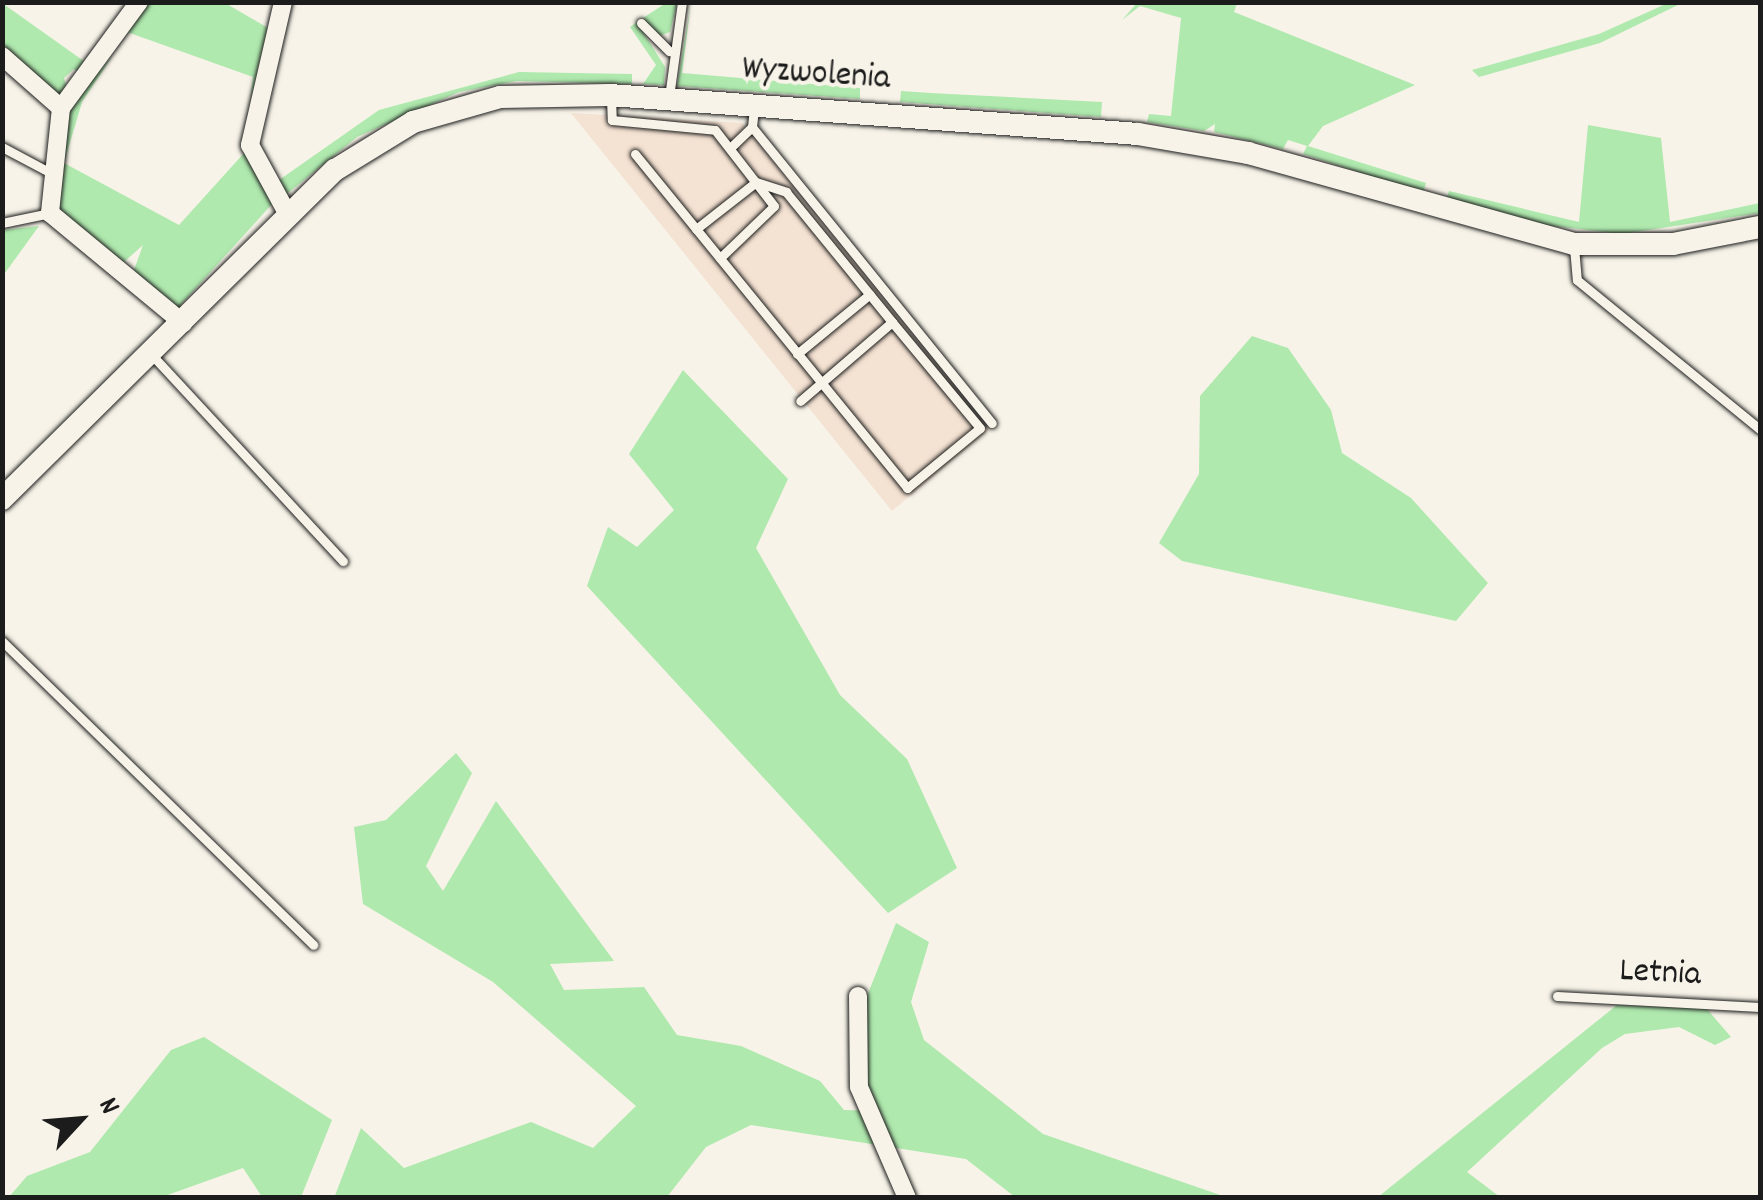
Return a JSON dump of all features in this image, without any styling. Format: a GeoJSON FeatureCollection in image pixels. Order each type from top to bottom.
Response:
{"type":"FeatureCollection","features":[{"type":"Feature","properties":{"kind":"street"},"geometry":{"type":"LineString","coordinates":[[139,2],[61,108],[49,172],[50,212],[183,323]]}},
{"type":"Feature","properties":{"kind":"street"},"geometry":{"type":"LineString","coordinates":[[282,2],[250,146],[287,213]]}},
{"type":"Feature","properties":{"kind":"street"},"geometry":{"type":"LineString","coordinates":[[2,56],[61,108]]}},
{"type":"Feature","properties":{"kind":"street","name":"Wyzwolenia"},"geometry":{"type":"LineString","coordinates":[[2,499],[152,355],[287,213],[352,157],[430,115],[518,95],[669,99],[753,116],[1194,142],[1574,244],[1674,244],[1760,228]]}},
{"type":"Feature","properties":{"kind":"street"},"geometry":{"type":"LineString","coordinates":[[858,996],[859,1086],[907,1198]]}},
{"type":"Feature","properties":{"kind":"lane"},"geometry":{"type":"LineString","coordinates":[[669,99],[669,51],[682,2]]}},
{"type":"Feature","properties":{"kind":"lane"},"geometry":{"type":"LineString","coordinates":[[641,23],[669,51]]}},
{"type":"Feature","properties":{"kind":"lane"},"geometry":{"type":"LineString","coordinates":[[610,96],[612,120],[708,126],[756,182],[775,213],[720,258]]}},
{"type":"Feature","properties":{"kind":"lane"},"geometry":{"type":"LineString","coordinates":[[730,148],[753,116],[992,423]]}},
{"type":"Feature","properties":{"kind":"lane"},"geometry":{"type":"LineString","coordinates":[[2,147],[49,172]]}},
{"type":"Feature","properties":{"kind":"lane"},"geometry":{"type":"LineString","coordinates":[[635,154],[907,488],[980,428],[786,192],[756,182]]}},
{"type":"Feature","properties":{"kind":"lane"},"geometry":{"type":"LineString","coordinates":[[696,229],[756,182]]}},
{"type":"Feature","properties":{"kind":"lane"},"geometry":{"type":"LineString","coordinates":[[2,223],[50,212]]}},
{"type":"Feature","properties":{"kind":"lane"},"geometry":{"type":"LineString","coordinates":[[1574,244],[1577,280],[1760,429]]}},
{"type":"Feature","properties":{"kind":"lane"},"geometry":{"type":"LineString","coordinates":[[797,354],[870,294]]}},
{"type":"Feature","properties":{"kind":"lane"},"geometry":{"type":"LineString","coordinates":[[800,402],[892,322]]}},
{"type":"Feature","properties":{"kind":"lane"},"geometry":{"type":"LineString","coordinates":[[152,355],[343,561]]}},
{"type":"Feature","properties":{"kind":"lane"},"geometry":{"type":"LineString","coordinates":[[2,641],[312,946]]}},
{"type":"Feature","properties":{"kind":"lane","name":"Letnia"},"geometry":{"type":"LineString","coordinates":[[1557,996],[1760,1008]]}},
{"type":"Feature","properties":{"kind":"shaded area"},"geometry":{"type":"Polygon","coordinates":[[[571,113],[742,123],[989,430],[892,511],[571,113]]]}},
{"type":"Feature","properties":{"kind":"green space"},"geometry":{"type":"Polygon","coordinates":[[[2,3],[88,64],[82,76],[74,69],[64,78],[68,93],[59,96],[3,52],[2,3]]]}},
{"type":"Feature","properties":{"kind":"green space"},"geometry":{"type":"Polygon","coordinates":[[[143,3],[225,3],[268,28],[250,101],[253,77],[127,32],[143,3]]]}},
{"type":"Feature","properties":{"kind":"green space"},"geometry":{"type":"Polygon","coordinates":[[[666,3],[677,3],[670,32],[659,36],[643,18],[666,3]]]}},
{"type":"Feature","properties":{"kind":"green space"},"geometry":{"type":"Polygon","coordinates":[[[691,3],[682,73],[860,88],[860,99],[677,86],[691,3]]]}},
{"type":"Feature","properties":{"kind":"green space"},"geometry":{"type":"Polygon","coordinates":[[[1137,3],[1237,3],[1234,12],[1415,85],[1323,126],[1308,146],[1426,183],[1423,193],[1303,154],[1307,146],[1288,140],[1283,149],[1214,132],[1215,124],[1204,131],[1147,122],[1149,114],[1171,116],[1181,18],[1140,6],[1122,20],[1137,3]]]}},
{"type":"Feature","properties":{"kind":"green space"},"geometry":{"type":"Polygon","coordinates":[[[1668,3],[1682,3],[1600,43],[1479,77],[1472,70],[1599,34],[1668,3]]]}},
{"type":"Feature","properties":{"kind":"green space"},"geometry":{"type":"Polygon","coordinates":[[[637,22],[665,67],[664,85],[643,84],[656,65],[630,27],[637,22]]]}},
{"type":"Feature","properties":{"kind":"green space"},"geometry":{"type":"Polygon","coordinates":[[[112,57],[82,102],[64,163],[179,225],[245,152],[272,204],[177,309],[134,270],[143,245],[124,262],[59,214],[52,180],[67,109],[112,57]]]}},
{"type":"Feature","properties":{"kind":"green space"},"geometry":{"type":"Polygon","coordinates":[[[519,72],[632,74],[632,84],[517,81],[459,92],[357,137],[283,197],[272,185],[379,110],[519,72]]]}},
{"type":"Feature","properties":{"kind":"green space"},"geometry":{"type":"Polygon","coordinates":[[[901,91],[1102,102],[1101,117],[900,102],[901,91]]]}},
{"type":"Feature","properties":{"kind":"green space"},"geometry":{"type":"Polygon","coordinates":[[[1588,125],[1661,138],[1670,222],[1760,203],[1760,213],[1622,234],[1517,222],[1446,200],[1449,191],[1579,222],[1588,125]]]}},
{"type":"Feature","properties":{"kind":"green space"},"geometry":{"type":"Polygon","coordinates":[[[39,226],[5,273],[3,288],[3,230],[39,226]]]}},
{"type":"Feature","properties":{"kind":"green space"},"geometry":{"type":"Polygon","coordinates":[[[1252,336],[1288,348],[1331,410],[1342,453],[1411,498],[1488,583],[1456,621],[1182,561],[1159,543],[1199,474],[1200,396],[1252,336]]]}},
{"type":"Feature","properties":{"kind":"green space"},"geometry":{"type":"Polygon","coordinates":[[[683,370],[788,479],[756,548],[840,695],[907,759],[957,868],[888,913],[587,586],[608,527],[637,547],[674,510],[629,454],[683,370]]]}},
{"type":"Feature","properties":{"kind":"green space"},"geometry":{"type":"Polygon","coordinates":[[[456,753],[472,773],[426,866],[443,891],[496,801],[614,961],[550,964],[564,990],[644,987],[677,1035],[741,1046],[820,1081],[844,1110],[879,1111],[865,1079],[867,996],[896,923],[929,942],[911,1002],[924,1040],[1043,1134],[1226,1197],[1015,1197],[966,1159],[751,1125],[706,1147],[667,1197],[334,1198],[361,1128],[404,1168],[531,1122],[593,1148],[636,1106],[493,982],[363,904],[354,827],[386,820],[456,753]]]}},
{"type":"Feature","properties":{"kind":"green space"},"geometry":{"type":"Polygon","coordinates":[[[1617,1005],[1707,1009],[1731,1037],[1715,1045],[1679,1027],[1625,1034],[1602,1048],[1467,1172],[1500,1197],[1378,1197],[1617,1005]]]}},
{"type":"Feature","properties":{"kind":"green space"},"geometry":{"type":"Polygon","coordinates":[[[204,1037],[332,1120],[301,1197],[262,1197],[243,1168],[162,1197],[9,1197],[27,1176],[90,1152],[171,1050],[204,1037]]]}}]}
